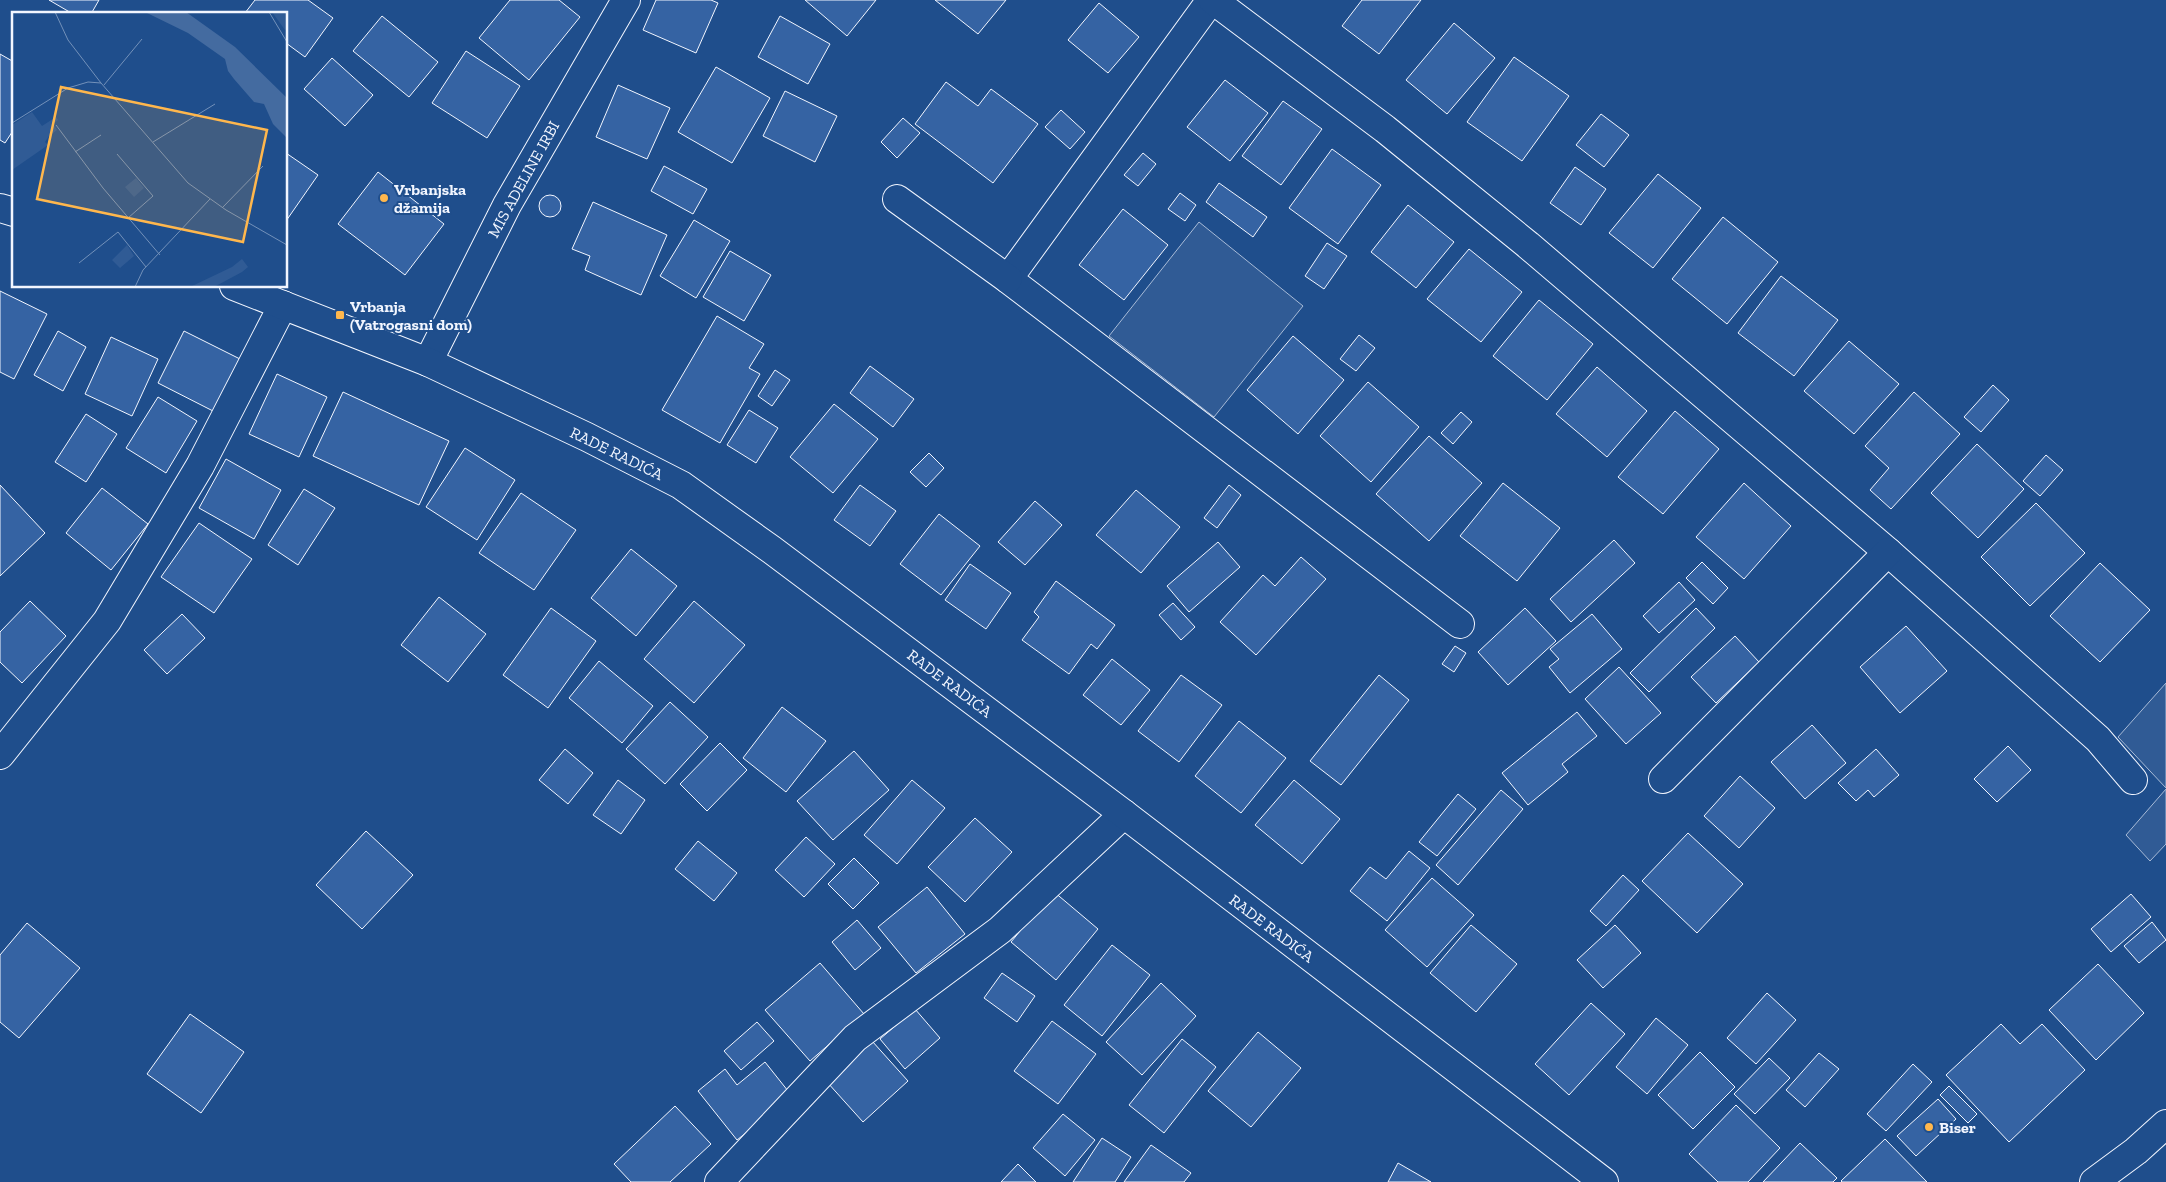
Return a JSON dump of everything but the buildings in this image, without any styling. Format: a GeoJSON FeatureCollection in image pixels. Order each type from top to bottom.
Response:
{"type":"FeatureCollection","features":[{"type":"Feature","properties":{"kind":"street","name":"MIS ADELINE IRBI"},"geometry":{"type":"LineString","coordinates":[[428,362],[507,205],[626,0]]}},
{"type":"Feature","properties":{"kind":"street"},"geometry":{"type":"LineString","coordinates":[[1008,279],[1212,0],[1385,129],[1528,245],[1888,552],[2098,739],[2133,780]]}},
{"type":"Feature","properties":{"kind":"street"},"geometry":{"type":"LineString","coordinates":[[897,199],[1008,279],[1460,624]]}},
{"type":"Feature","properties":{"kind":"street","name":"RADE RADIĆA"},"geometry":{"type":"LineString","coordinates":[[239,288],[428,362],[681,485],[772,550],[1124,814],[1604,1182]]}},
{"type":"Feature","properties":{"kind":"street"},"geometry":{"type":"LineString","coordinates":[[0,755],[107,621],[200,466],[283,305]]}},
{"type":"Feature","properties":{"kind":"street"},"geometry":{"type":"LineString","coordinates":[[1663,778],[1888,552]]}},
{"type":"Feature","properties":{"kind":"street"},"geometry":{"type":"LineString","coordinates":[[719,1182],[855,1038],[1000,930],[1124,814]]}},
{"type":"Feature","properties":{"kind":"street"},"geometry":{"type":"LineString","coordinates":[[2094,1182],[2136,1151],[2166,1124]]}},
{"type":"Feature","properties":{"kind":"shaded area"},"geometry":{"type":"Polygon","coordinates":[[[1199,222],[1303,306],[1214,417],[1109,336],[1199,222]]]}},
{"type":"Feature","properties":{"kind":"shaded area"},"geometry":{"type":"Polygon","coordinates":[[[2166,683],[2166,788],[2118,737],[2166,683]]]}},
{"type":"Feature","properties":{"kind":"shaded area"},"geometry":{"type":"Polygon","coordinates":[[[2166,789],[2166,844],[2150,861],[2126,835],[2166,789]]]}},
{"type":"Feature","properties":{"kind":"place","name":"Vrbanjska džamija"},"geometry":{"type":"Point","coordinates":[384,198]}},
{"type":"Feature","properties":{"kind":"place","name":"Vrbanja (Vatrogasni dom)"},"geometry":{"type":"Point","coordinates":[340,315]}},
{"type":"Feature","properties":{"kind":"place","name":"Biser"},"geometry":{"type":"Point","coordinates":[1929,1127]}}]}
